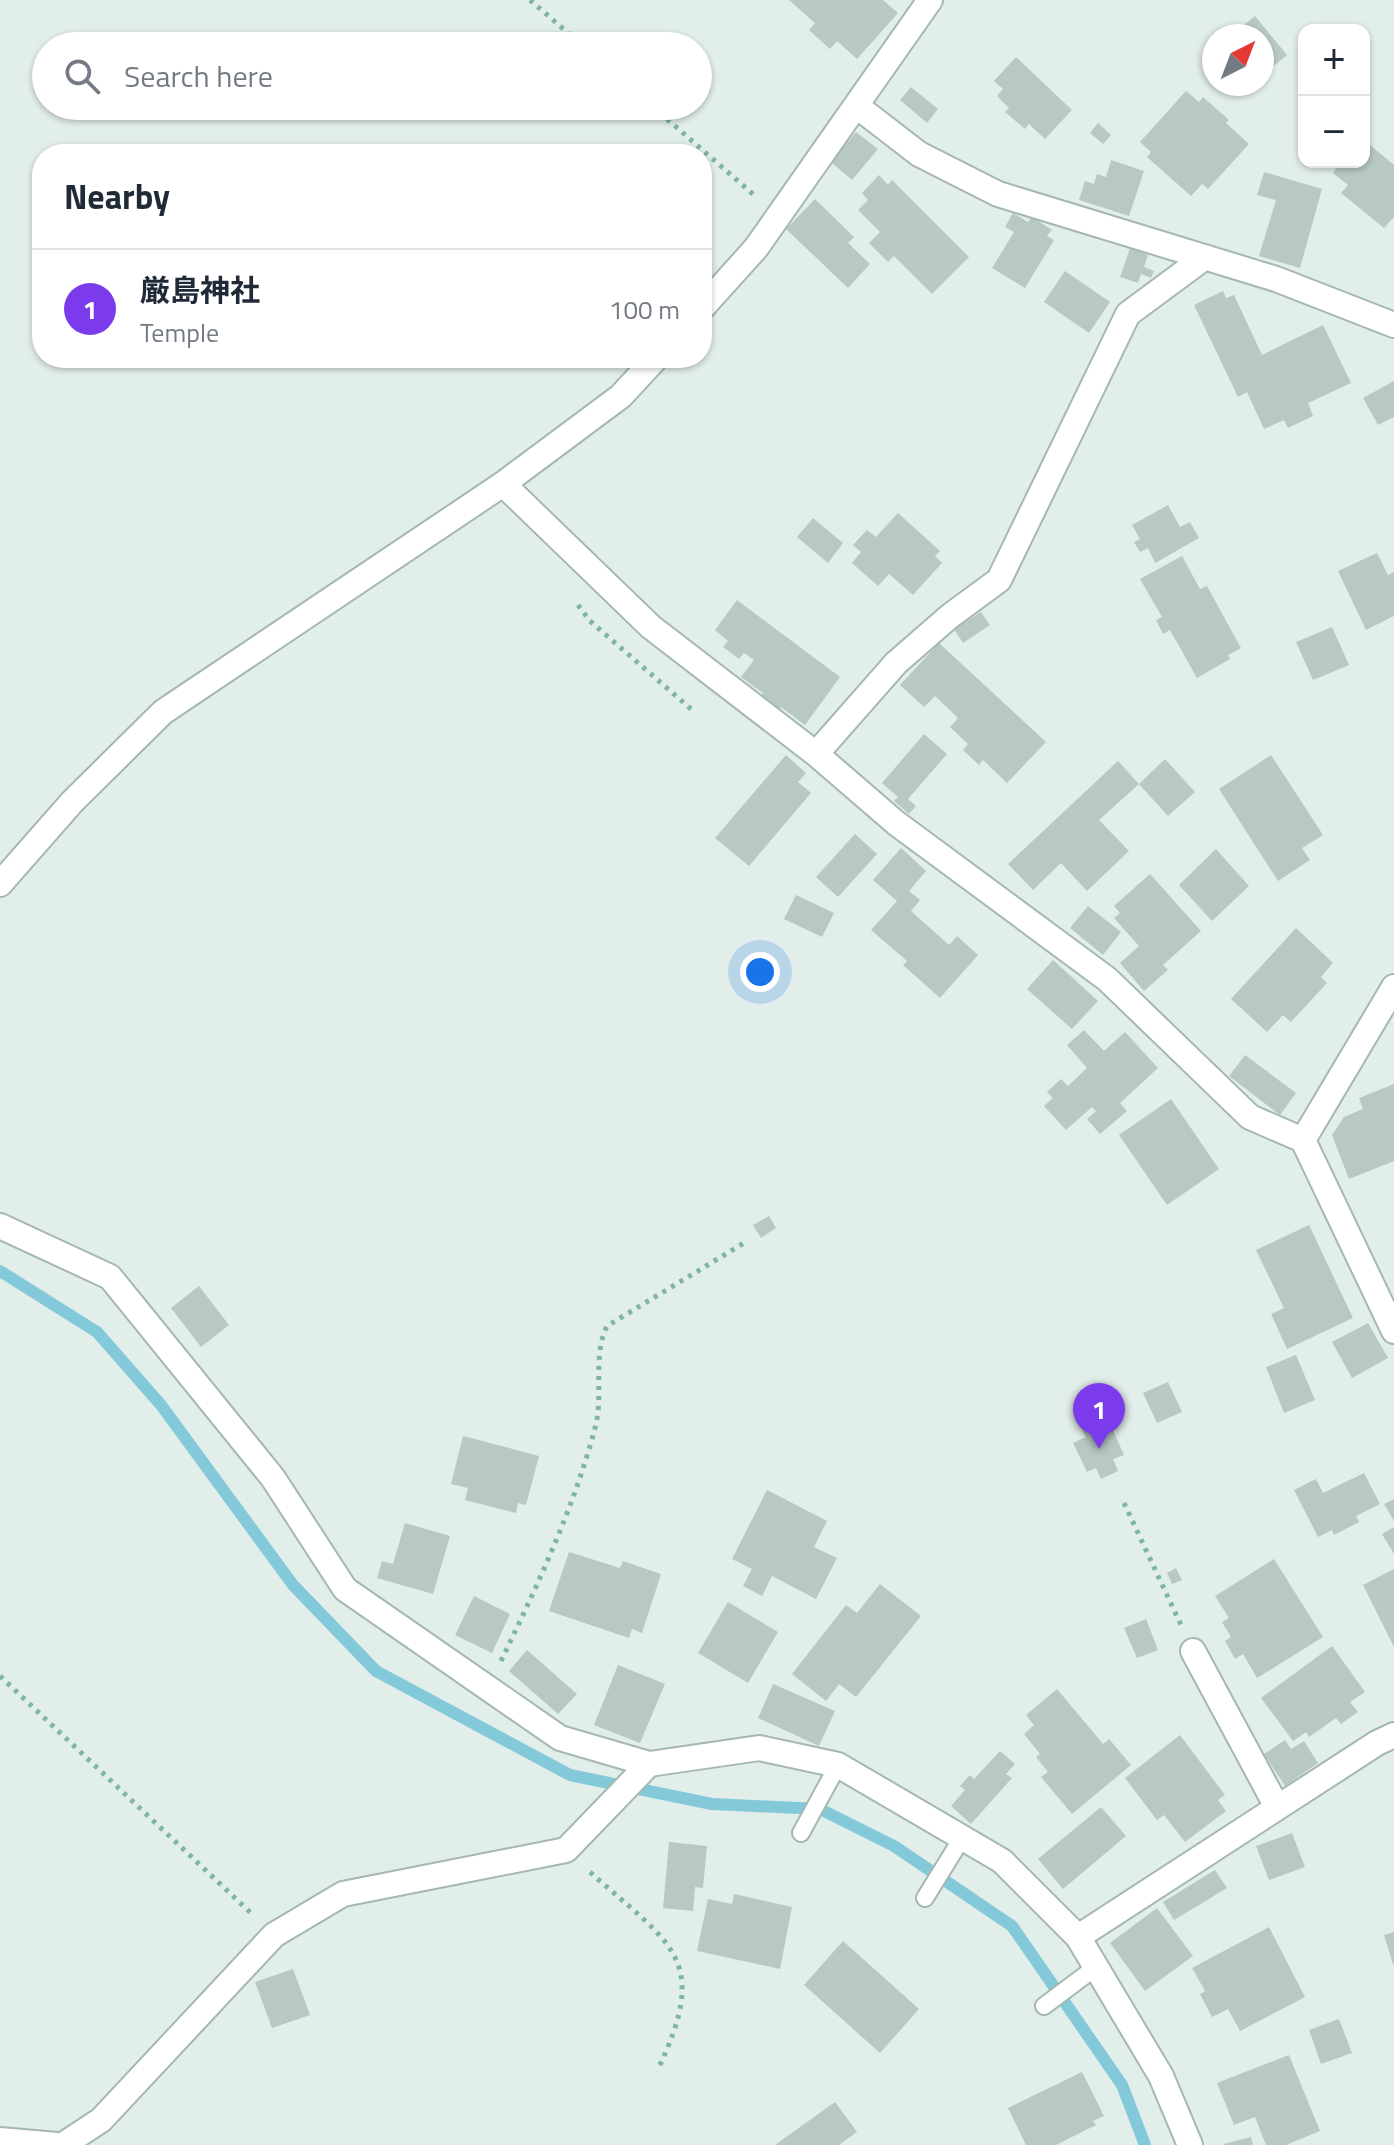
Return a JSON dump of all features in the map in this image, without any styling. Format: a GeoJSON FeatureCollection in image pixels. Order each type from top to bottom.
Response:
{"type":"FeatureCollection","features":[{"type":"Feature","properties":{"kind":"street"},"geometry":{"type":"LineString","coordinates":[[712,297],[779,217],[930,0]]}},
{"type":"Feature","properties":{"kind":"street"},"geometry":{"type":"LineString","coordinates":[[858,107],[919,154],[998,194],[1276,279],[1394,325]]}},
{"type":"Feature","properties":{"kind":"street"},"geometry":{"type":"LineString","coordinates":[[816,754],[896,663],[999,580],[1128,314],[1205,257]]}},
{"type":"Feature","properties":{"kind":"street"},"geometry":{"type":"LineString","coordinates":[[0,884],[72,802],[163,712],[503,484],[621,396],[647,368]]}},
{"type":"Feature","properties":{"kind":"street"},"geometry":{"type":"LineString","coordinates":[[503,484],[651,627],[816,754],[896,823],[1107,979],[1250,1117],[1303,1140],[1394,1331]]}},
{"type":"Feature","properties":{"kind":"street"},"geometry":{"type":"LineString","coordinates":[[1303,1140],[1394,987]]}},
{"type":"Feature","properties":{"kind":"street"},"geometry":{"type":"LineString","coordinates":[[0,1226],[110,1277],[273,1478],[345,1589],[560,1738],[648,1766],[759,1748],[833,1774],[958,1846],[1002,1861],[1078,1937],[1088,1973],[1161,2076],[1187,2144]]}},
{"type":"Feature","properties":{"kind":"street"},"geometry":{"type":"LineString","coordinates":[[1193,1651],[1277,1807]]}},
{"type":"Feature","properties":{"kind":"street"},"geometry":{"type":"LineString","coordinates":[[1078,1937],[1394,1735]]}},
{"type":"Feature","properties":{"kind":"street"},"geometry":{"type":"LineString","coordinates":[[0,2140],[60,2145],[101,2120],[274,1935],[343,1894],[566,1850],[648,1766]]}},
{"type":"Feature","properties":{"kind":"lane"},"geometry":{"type":"LineString","coordinates":[[801,1833],[833,1774]]}},
{"type":"Feature","properties":{"kind":"lane"},"geometry":{"type":"LineString","coordinates":[[925,1898],[958,1846]]}},
{"type":"Feature","properties":{"kind":"lane"},"geometry":{"type":"LineString","coordinates":[[1044,2006],[1088,1973]]}},
{"type":"Feature","properties":{"kind":"path"},"geometry":{"type":"LineString","coordinates":[[530,0],[567,32]]}},
{"type":"Feature","properties":{"kind":"path"},"geometry":{"type":"LineString","coordinates":[[668,120],[695,144]]}},
{"type":"Feature","properties":{"kind":"path"},"geometry":{"type":"LineString","coordinates":[[712,158],[779,217]]}},
{"type":"Feature","properties":{"kind":"path"},"geometry":{"type":"LineString","coordinates":[[488,1687],[565,1518],[596,1426],[601,1397],[601,1338],[607,1326],[744,1243]]}},
{"type":"Feature","properties":{"kind":"path"},"geometry":{"type":"LineString","coordinates":[[1124,1503],[1193,1651]]}},
{"type":"Feature","properties":{"kind":"path"},"geometry":{"type":"LineString","coordinates":[[0,1676],[274,1935]]}},
{"type":"Feature","properties":{"kind":"path"},"geometry":{"type":"LineString","coordinates":[[566,1850],[659,1933],[679,1960],[684,1983],[678,2028],[657,2071]]}},
{"type":"Feature","properties":{"kind":"building"},"geometry":{"type":"Polygon","coordinates":[[[789,0],[883,0],[898,13],[857,59],[837,41],[830,49],[809,30],[815,23],[789,0]]]}},
{"type":"Feature","properties":{"kind":"building"},"geometry":{"type":"Polygon","coordinates":[[[1255,16],[1262,24],[1245,24],[1255,16]]]}},
{"type":"Feature","properties":{"kind":"building"},"geometry":{"type":"Polygon","coordinates":[[[1274,39],[1287,55],[1274,66],[1274,39]]]}},
{"type":"Feature","properties":{"kind":"building"},"geometry":{"type":"Polygon","coordinates":[[[1016,57],[1072,110],[1045,139],[1029,124],[1025,129],[1005,112],[1009,108],[997,96],[1003,89],[994,81],[1016,57]]]}},
{"type":"Feature","properties":{"kind":"building"},"geometry":{"type":"Polygon","coordinates":[[[911,87],[938,109],[927,123],[900,100],[911,87]]]}},
{"type":"Feature","properties":{"kind":"building"},"geometry":{"type":"Polygon","coordinates":[[[1186,91],[1199,102],[1203,97],[1229,120],[1226,123],[1249,144],[1208,189],[1202,184],[1191,196],[1147,157],[1151,152],[1140,142],[1186,91]]]}},
{"type":"Feature","properties":{"kind":"building"},"geometry":{"type":"Polygon","coordinates":[[[1098,123],[1111,135],[1103,144],[1090,133],[1098,123]]]}},
{"type":"Feature","properties":{"kind":"building"},"geometry":{"type":"Polygon","coordinates":[[[856,132],[878,149],[852,180],[831,162],[856,132]]]}},
{"type":"Feature","properties":{"kind":"building"},"geometry":{"type":"Polygon","coordinates":[[[1370,145],[1394,165],[1394,217],[1384,228],[1341,193],[1348,185],[1333,173],[1336,168],[1370,168],[1370,145]]]}},
{"type":"Feature","properties":{"kind":"building"},"geometry":{"type":"Polygon","coordinates":[[[1111,160],[1144,171],[1129,216],[1079,200],[1085,181],[1094,184],[1097,174],[1106,177],[1111,160]]]}},
{"type":"Feature","properties":{"kind":"building"},"geometry":{"type":"Polygon","coordinates":[[[1264,172],[1322,189],[1300,268],[1259,256],[1276,200],[1257,195],[1264,172]]]}},
{"type":"Feature","properties":{"kind":"building"},"geometry":{"type":"Polygon","coordinates":[[[879,175],[888,185],[892,180],[969,257],[932,294],[894,256],[888,262],[869,243],[880,232],[858,210],[868,200],[862,193],[879,175]]]}},
{"type":"Feature","properties":{"kind":"building"},"geometry":{"type":"Polygon","coordinates":[[[815,199],[854,237],[848,243],[870,264],[848,288],[786,229],[815,199]]]}},
{"type":"Feature","properties":{"kind":"building"},"geometry":{"type":"Polygon","coordinates":[[[1013,213],[1028,222],[1032,217],[1052,230],[1047,236],[1054,240],[1025,288],[992,268],[1014,232],[1005,227],[1013,213]]]}},
{"type":"Feature","properties":{"kind":"building"},"geometry":{"type":"Polygon","coordinates":[[[1130,248],[1148,255],[1144,267],[1154,271],[1151,278],[1141,274],[1138,283],[1120,277],[1130,248]]]}},
{"type":"Feature","properties":{"kind":"building"},"geometry":{"type":"Polygon","coordinates":[[[1065,271],[1110,302],[1089,333],[1044,302],[1065,271]]]}},
{"type":"Feature","properties":{"kind":"building"},"geometry":{"type":"Polygon","coordinates":[[[1223,291],[1226,298],[1234,295],[1262,355],[1323,325],[1351,383],[1308,403],[1313,416],[1288,428],[1284,420],[1264,429],[1247,392],[1238,397],[1194,305],[1223,291]]]}},
{"type":"Feature","properties":{"kind":"building"},"geometry":{"type":"Polygon","coordinates":[[[1394,381],[1394,417],[1378,425],[1363,398],[1394,381]]]}},
{"type":"Feature","properties":{"kind":"building"},"geometry":{"type":"Polygon","coordinates":[[[1168,505],[1180,527],[1190,522],[1199,538],[1155,563],[1148,548],[1140,552],[1134,542],[1140,539],[1132,525],[1168,505]]]}},
{"type":"Feature","properties":{"kind":"building"},"geometry":{"type":"Polygon","coordinates":[[[898,513],[940,551],[935,556],[942,563],[913,595],[889,574],[878,586],[852,563],[861,552],[853,545],[867,530],[876,537],[898,513]]]}},
{"type":"Feature","properties":{"kind":"building"},"geometry":{"type":"Polygon","coordinates":[[[813,518],[843,543],[828,563],[797,537],[813,518]]]}},
{"type":"Feature","properties":{"kind":"building"},"geometry":{"type":"Polygon","coordinates":[[[1377,553],[1388,575],[1394,572],[1394,616],[1366,630],[1338,571],[1377,553]]]}},
{"type":"Feature","properties":{"kind":"building"},"geometry":{"type":"Polygon","coordinates":[[[1182,556],[1200,589],[1207,586],[1241,648],[1228,655],[1230,659],[1197,678],[1170,630],[1163,634],[1156,620],[1162,617],[1140,579],[1182,556]]]}},
{"type":"Feature","properties":{"kind":"building"},"geometry":{"type":"Polygon","coordinates":[[[737,600],[840,677],[805,725],[781,707],[777,712],[759,699],[763,693],[741,677],[754,660],[744,653],[739,659],[723,647],[728,641],[715,630],[737,600]]]}},
{"type":"Feature","properties":{"kind":"building"},"geometry":{"type":"Polygon","coordinates":[[[981,612],[990,625],[963,643],[954,629],[981,612]]]}},
{"type":"Feature","properties":{"kind":"building"},"geometry":{"type":"Polygon","coordinates":[[[1332,627],[1349,665],[1313,680],[1296,642],[1332,627]]]}},
{"type":"Feature","properties":{"kind":"building"},"geometry":{"type":"Polygon","coordinates":[[[939,643],[1046,742],[1007,783],[983,760],[979,765],[963,750],[968,744],[950,727],[958,718],[935,696],[924,707],[900,685],[939,643]]]}},
{"type":"Feature","properties":{"kind":"building"},"geometry":{"type":"Polygon","coordinates":[[[924,734],[947,754],[908,799],[916,806],[909,814],[894,801],[898,797],[882,783],[924,734]]]}},
{"type":"Feature","properties":{"kind":"building"},"geometry":{"type":"Polygon","coordinates":[[[786,755],[806,773],[798,782],[811,793],[749,866],[715,838],[786,755]]]}},
{"type":"Feature","properties":{"kind":"building"},"geometry":{"type":"Polygon","coordinates":[[[1271,755],[1323,835],[1302,848],[1310,860],[1278,881],[1219,789],[1271,755]]]}},
{"type":"Feature","properties":{"kind":"building"},"geometry":{"type":"Polygon","coordinates":[[[1165,759],[1195,792],[1168,816],[1139,784],[1165,759]]]}},
{"type":"Feature","properties":{"kind":"building"},"geometry":{"type":"Polygon","coordinates":[[[1118,761],[1139,784],[1099,820],[1129,851],[1087,891],[1061,863],[1033,890],[1008,864],[1118,761]]]}},
{"type":"Feature","properties":{"kind":"building"},"geometry":{"type":"Polygon","coordinates":[[[855,834],[877,854],[838,897],[816,877],[855,834]]]}},
{"type":"Feature","properties":{"kind":"building"},"geometry":{"type":"Polygon","coordinates":[[[901,848],[926,871],[909,891],[920,900],[911,911],[949,945],[957,936],[978,955],[940,998],[903,965],[907,961],[871,930],[897,901],[873,880],[901,848]]]}},
{"type":"Feature","properties":{"kind":"building"},"geometry":{"type":"Polygon","coordinates":[[[1216,849],[1249,886],[1212,921],[1179,885],[1216,849]]]}},
{"type":"Feature","properties":{"kind":"building"},"geometry":{"type":"Polygon","coordinates":[[[1150,874],[1201,931],[1163,965],[1168,970],[1144,991],[1120,963],[1139,946],[1114,918],[1120,913],[1114,906],[1150,874]]]}},
{"type":"Feature","properties":{"kind":"building"},"geometry":{"type":"Polygon","coordinates":[[[796,895],[834,913],[822,937],[784,919],[796,895]]]}},
{"type":"Feature","properties":{"kind":"building"},"geometry":{"type":"Polygon","coordinates":[[[1088,906],[1121,932],[1103,955],[1070,928],[1088,906]]]}},
{"type":"Feature","properties":{"kind":"building"},"geometry":{"type":"Polygon","coordinates":[[[1296,928],[1333,963],[1321,977],[1327,983],[1291,1022],[1283,1015],[1267,1032],[1231,999],[1296,928]]]}},
{"type":"Feature","properties":{"kind":"building"},"geometry":{"type":"Polygon","coordinates":[[[1053,960],[1098,1001],[1072,1029],[1027,989],[1053,960]]]}},
{"type":"Feature","properties":{"kind":"building"},"geometry":{"type":"Polygon","coordinates":[[[1084,1030],[1104,1051],[1125,1032],[1158,1068],[1120,1103],[1127,1111],[1100,1134],[1087,1119],[1096,1111],[1092,1107],[1066,1130],[1044,1106],[1053,1098],[1047,1092],[1061,1079],[1068,1086],[1087,1068],[1067,1045],[1084,1030]]]}},
{"type":"Feature","properties":{"kind":"building"},"geometry":{"type":"Polygon","coordinates":[[[1245,1055],[1296,1093],[1280,1115],[1229,1076],[1245,1055]]]}},
{"type":"Feature","properties":{"kind":"building"},"geometry":{"type":"Polygon","coordinates":[[[1394,1084],[1394,1161],[1349,1179],[1332,1135],[1344,1117],[1363,1109],[1359,1098],[1394,1084]]]}},
{"type":"Feature","properties":{"kind":"building"},"geometry":{"type":"Polygon","coordinates":[[[1171,1099],[1219,1169],[1167,1205],[1119,1135],[1171,1099]]]}},
{"type":"Feature","properties":{"kind":"building"},"geometry":{"type":"Polygon","coordinates":[[[769,1216],[776,1228],[761,1238],[753,1225],[769,1216]]]}},
{"type":"Feature","properties":{"kind":"building"},"geometry":{"type":"Polygon","coordinates":[[[1309,1225],[1353,1318],[1287,1349],[1271,1314],[1284,1308],[1256,1250],[1309,1225]]]}},
{"type":"Feature","properties":{"kind":"building"},"geometry":{"type":"Polygon","coordinates":[[[199,1286],[229,1325],[201,1347],[171,1308],[199,1286]]]}},
{"type":"Feature","properties":{"kind":"building"},"geometry":{"type":"Polygon","coordinates":[[[1368,1323],[1388,1358],[1352,1378],[1332,1342],[1368,1323]]]}},
{"type":"Feature","properties":{"kind":"building"},"geometry":{"type":"Polygon","coordinates":[[[1296,1355],[1315,1400],[1284,1413],[1266,1367],[1296,1355]]]}},
{"type":"Feature","properties":{"kind":"building"},"geometry":{"type":"Polygon","coordinates":[[[1168,1382],[1182,1412],[1157,1423],[1143,1393],[1168,1382]]]}},
{"type":"Feature","properties":{"kind":"building"},"geometry":{"type":"Polygon","coordinates":[[[1096,1421],[1101,1430],[1111,1426],[1124,1455],[1113,1459],[1118,1471],[1101,1479],[1096,1468],[1087,1472],[1073,1443],[1086,1437],[1081,1428],[1096,1421]]]}},
{"type":"Feature","properties":{"kind":"building"},"geometry":{"type":"Polygon","coordinates":[[[463,1436],[539,1456],[526,1505],[518,1503],[516,1513],[465,1500],[468,1488],[451,1484],[463,1436]]]}},
{"type":"Feature","properties":{"kind":"building"},"geometry":{"type":"Polygon","coordinates":[[[1364,1473],[1380,1504],[1356,1516],[1359,1522],[1334,1535],[1332,1530],[1318,1537],[1294,1490],[1316,1479],[1323,1493],[1364,1473]]]}},
{"type":"Feature","properties":{"kind":"building"},"geometry":{"type":"Polygon","coordinates":[[[767,1490],[827,1521],[814,1547],[837,1558],[816,1599],[772,1576],[762,1596],[743,1586],[752,1569],[732,1559],[767,1490]]]}},
{"type":"Feature","properties":{"kind":"building"},"geometry":{"type":"Polygon","coordinates":[[[1394,1499],[1394,1521],[1384,1504],[1394,1499]]]}},
{"type":"Feature","properties":{"kind":"building"},"geometry":{"type":"Polygon","coordinates":[[[405,1523],[450,1536],[433,1594],[377,1578],[382,1561],[393,1564],[405,1523]]]}},
{"type":"Feature","properties":{"kind":"building"},"geometry":{"type":"Polygon","coordinates":[[[1394,1527],[1394,1554],[1382,1534],[1394,1527]]]}},
{"type":"Feature","properties":{"kind":"building"},"geometry":{"type":"Polygon","coordinates":[[[569,1552],[620,1568],[623,1561],[661,1574],[642,1633],[632,1629],[629,1638],[549,1611],[569,1552]]]}},
{"type":"Feature","properties":{"kind":"building"},"geometry":{"type":"Polygon","coordinates":[[[1274,1559],[1323,1637],[1257,1678],[1243,1654],[1235,1659],[1225,1641],[1231,1637],[1222,1622],[1229,1618],[1215,1596],[1274,1559]]]}},
{"type":"Feature","properties":{"kind":"building"},"geometry":{"type":"Polygon","coordinates":[[[1176,1568],[1182,1580],[1172,1584],[1167,1573],[1176,1568]]]}},
{"type":"Feature","properties":{"kind":"building"},"geometry":{"type":"Polygon","coordinates":[[[1394,1569],[1394,1647],[1363,1585],[1394,1569]]]}},
{"type":"Feature","properties":{"kind":"building"},"geometry":{"type":"Polygon","coordinates":[[[880,1584],[921,1616],[856,1697],[839,1684],[826,1701],[792,1674],[846,1605],[857,1613],[880,1584]]]}},
{"type":"Feature","properties":{"kind":"building"},"geometry":{"type":"Polygon","coordinates":[[[474,1596],[510,1614],[492,1653],[455,1635],[474,1596]]]}},
{"type":"Feature","properties":{"kind":"building"},"geometry":{"type":"Polygon","coordinates":[[[728,1602],[778,1632],[748,1683],[698,1653],[728,1602]]]}},
{"type":"Feature","properties":{"kind":"building"},"geometry":{"type":"Polygon","coordinates":[[[1146,1619],[1158,1650],[1137,1658],[1124,1628],[1146,1619]]]}},
{"type":"Feature","properties":{"kind":"building"},"geometry":{"type":"Polygon","coordinates":[[[1332,1646],[1365,1692],[1350,1702],[1358,1712],[1341,1724],[1336,1718],[1309,1737],[1306,1732],[1293,1741],[1261,1698],[1332,1646]]]}},
{"type":"Feature","properties":{"kind":"building"},"geometry":{"type":"Polygon","coordinates":[[[527,1650],[577,1694],[558,1714],[509,1671],[527,1650]]]}},
{"type":"Feature","properties":{"kind":"building"},"geometry":{"type":"Polygon","coordinates":[[[618,1665],[665,1684],[640,1743],[594,1725],[618,1665]]]}},
{"type":"Feature","properties":{"kind":"building"},"geometry":{"type":"Polygon","coordinates":[[[773,1684],[835,1711],[819,1746],[758,1718],[773,1684]]]}},
{"type":"Feature","properties":{"kind":"building"},"geometry":{"type":"Polygon","coordinates":[[[1057,1689],[1103,1744],[1109,1739],[1131,1765],[1072,1814],[1041,1777],[1048,1772],[1036,1757],[1040,1754],[1024,1734],[1034,1725],[1026,1715],[1057,1689]]]}},
{"type":"Feature","properties":{"kind":"building"},"geometry":{"type":"Polygon","coordinates":[[[1180,1735],[1225,1795],[1218,1800],[1226,1811],[1185,1842],[1164,1815],[1157,1820],[1125,1778],[1180,1735]]]}},
{"type":"Feature","properties":{"kind":"building"},"geometry":{"type":"Polygon","coordinates":[[[1285,1740],[1291,1749],[1304,1741],[1318,1763],[1285,1786],[1264,1754],[1285,1740]]]}},
{"type":"Feature","properties":{"kind":"building"},"geometry":{"type":"Polygon","coordinates":[[[1000,1751],[1015,1764],[1006,1774],[1012,1778],[971,1824],[951,1806],[965,1790],[960,1786],[970,1775],[974,1779],[1000,1751]]]}},
{"type":"Feature","properties":{"kind":"building"},"geometry":{"type":"Polygon","coordinates":[[[1101,1807],[1126,1836],[1063,1889],[1038,1859],[1101,1807]]]}},
{"type":"Feature","properties":{"kind":"building"},"geometry":{"type":"Polygon","coordinates":[[[1292,1833],[1305,1867],[1269,1880],[1256,1846],[1292,1833]]]}},
{"type":"Feature","properties":{"kind":"building"},"geometry":{"type":"Polygon","coordinates":[[[669,1842],[707,1846],[703,1888],[695,1887],[693,1911],[663,1908],[669,1842]]]}},
{"type":"Feature","properties":{"kind":"building"},"geometry":{"type":"Polygon","coordinates":[[[1215,1870],[1227,1888],[1174,1920],[1163,1902],[1215,1870]]]}},
{"type":"Feature","properties":{"kind":"building"},"geometry":{"type":"Polygon","coordinates":[[[734,1894],[792,1907],[780,1969],[697,1951],[708,1899],[732,1904],[734,1894]]]}},
{"type":"Feature","properties":{"kind":"building"},"geometry":{"type":"Polygon","coordinates":[[[1157,1908],[1193,1956],[1145,1991],[1110,1943],[1157,1908]]]}},
{"type":"Feature","properties":{"kind":"building"},"geometry":{"type":"Polygon","coordinates":[[[1269,1927],[1305,1997],[1240,2031],[1228,2009],[1212,2017],[1200,1994],[1205,1991],[1192,1968],[1269,1927]]]}},
{"type":"Feature","properties":{"kind":"building"},"geometry":{"type":"Polygon","coordinates":[[[1394,1932],[1394,1964],[1393,1964],[1384,1935],[1394,1932]]]}},
{"type":"Feature","properties":{"kind":"building"},"geometry":{"type":"Polygon","coordinates":[[[843,1941],[919,2009],[880,2053],[804,1985],[843,1941]]]}},
{"type":"Feature","properties":{"kind":"building"},"geometry":{"type":"Polygon","coordinates":[[[293,1969],[310,2015],[272,2028],[255,1982],[293,1969]]]}},
{"type":"Feature","properties":{"kind":"building"},"geometry":{"type":"Polygon","coordinates":[[[1339,2019],[1352,2053],[1321,2064],[1309,2030],[1339,2019]]]}},
{"type":"Feature","properties":{"kind":"building"},"geometry":{"type":"Polygon","coordinates":[[[1289,2055],[1320,2131],[1286,2145],[1266,2145],[1255,2117],[1234,2125],[1217,2083],[1289,2055]]]}},
{"type":"Feature","properties":{"kind":"building"},"geometry":{"type":"Polygon","coordinates":[[[1082,2072],[1104,2116],[1093,2121],[1096,2125],[1056,2145],[1026,2145],[1008,2108],[1082,2072]]]}},
{"type":"Feature","properties":{"kind":"building"},"geometry":{"type":"Polygon","coordinates":[[[835,2102],[857,2132],[839,2145],[775,2145],[835,2102]]]}},
{"type":"Feature","properties":{"kind":"building"},"geometry":{"type":"Polygon","coordinates":[[[1251,2137],[1253,2145],[1224,2144],[1251,2137]]]}},
{"type":"Feature","properties":{"kind":"waterway"},"geometry":{"type":"LineString","coordinates":[[0,1271],[97,1332],[161,1405],[293,1585],[376,1671],[570,1775],[712,1804],[820,1809],[894,1846],[1012,1926],[1122,2085],[1145,2145]]}},
{"type":"Feature","properties":{"kind":"place","name":"厳島神社"},"geometry":{"type":"Point","coordinates":[1099,1449]}}]}
